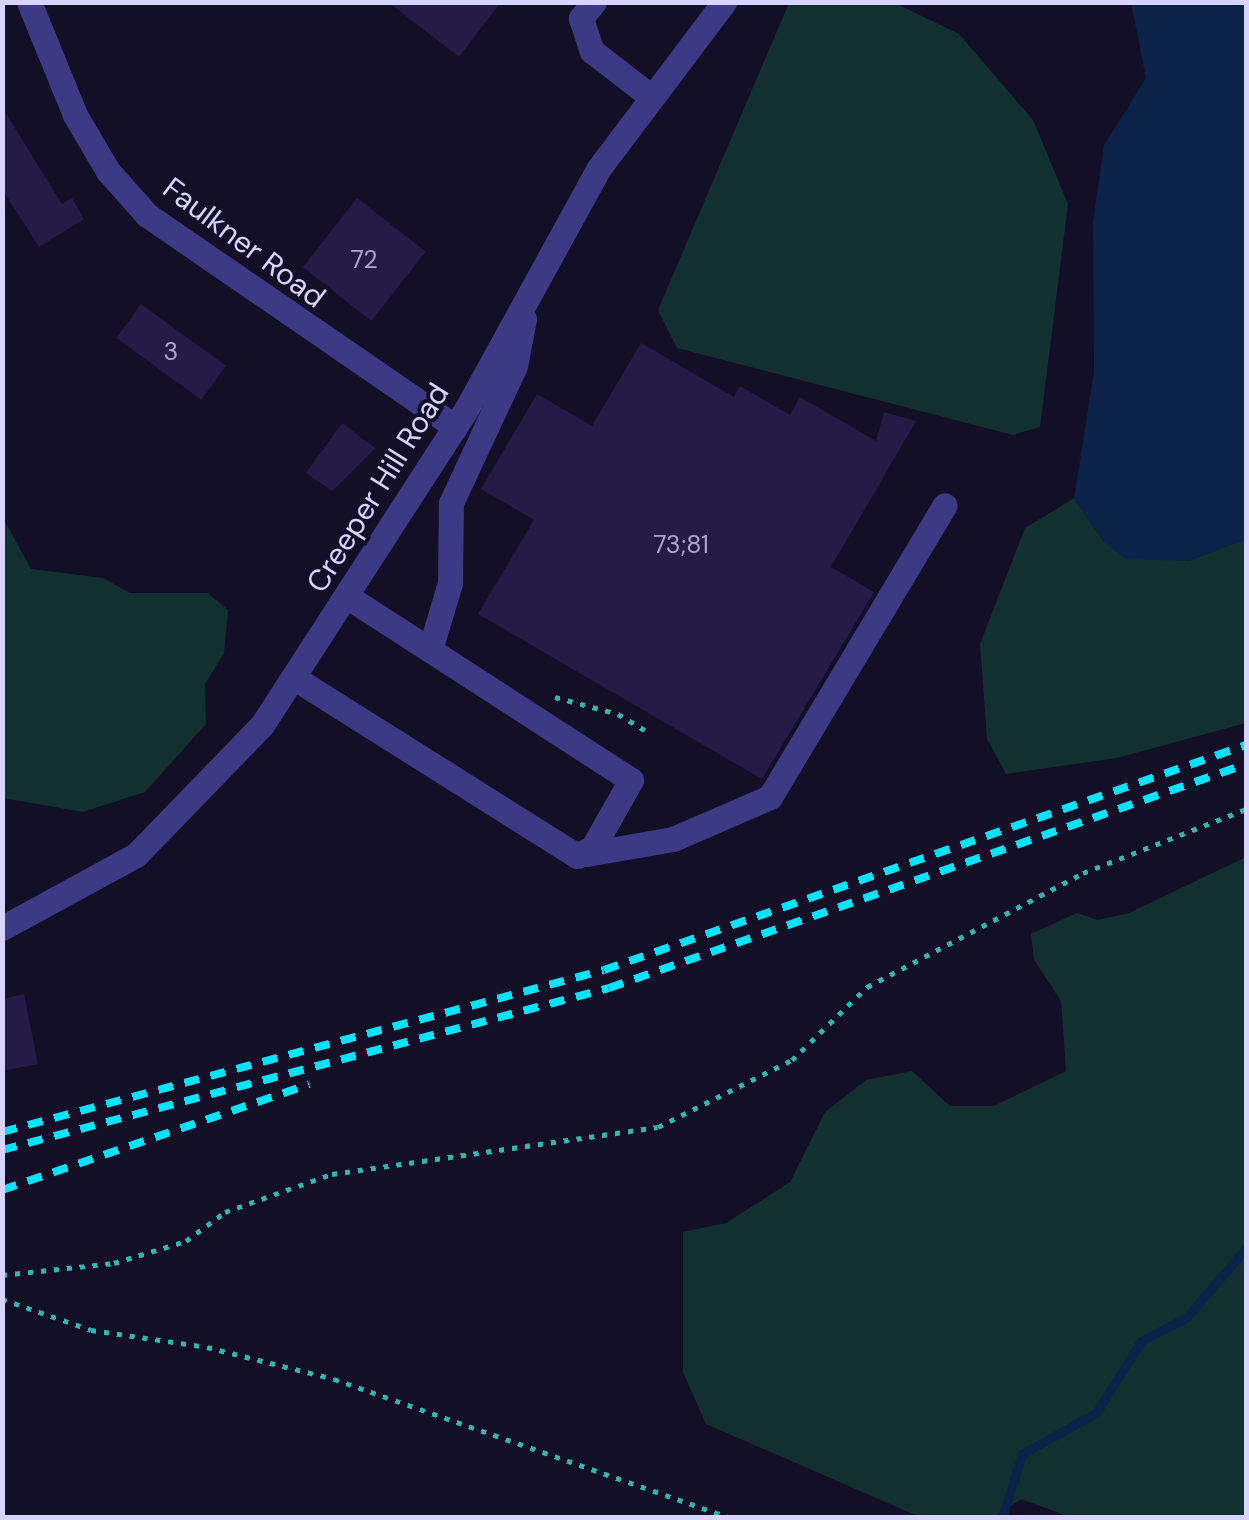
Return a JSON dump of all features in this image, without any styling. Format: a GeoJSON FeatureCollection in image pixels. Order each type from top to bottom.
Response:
{"type":"FeatureCollection","features":[{"type":"Feature","properties":{"kind":"street","name":"Faulkner Road"},"geometry":{"type":"LineString","coordinates":[[29,2],[75,114],[108,171],[147,215],[455,427]]}},
{"type":"Feature","properties":{"kind":"street"},"geometry":{"type":"LineString","coordinates":[[594,2],[581,18],[592,51],[649,95]]}},
{"type":"Feature","properties":{"kind":"street","name":"Creeper Hill Road"},"geometry":{"type":"LineString","coordinates":[[2,928],[94,884],[156,838],[222,774],[296,679],[455,427],[598,168],[649,95],[724,2]]}},
{"type":"Feature","properties":{"kind":"street"},"geometry":{"type":"LineString","coordinates":[[430,650],[450,583],[451,503],[515,366],[526,304]]}},
{"type":"Feature","properties":{"kind":"street"},"geometry":{"type":"LineString","coordinates":[[296,679],[577,856],[673,840],[770,797],[944,505]]}},
{"type":"Feature","properties":{"kind":"street"},"geometry":{"type":"LineString","coordinates":[[348,598],[632,780],[587,854]]}},
{"type":"Feature","properties":{"kind":"path"},"geometry":{"type":"LineString","coordinates":[[539,720],[557,694],[650,733]]}},
{"type":"Feature","properties":{"kind":"path"},"geometry":{"type":"LineString","coordinates":[[2,1275],[132,1258],[186,1241],[225,1212],[332,1174],[658,1127],[792,1060],[867,987],[1083,873],[1246,809]]}},
{"type":"Feature","properties":{"kind":"path"},"geometry":{"type":"LineString","coordinates":[[2,1300],[90,1330],[207,1347],[334,1379],[730,1518]]}},
{"type":"Feature","properties":{"kind":"green space"},"geometry":{"type":"Polygon","coordinates":[[[789,3],[895,3],[959,34],[1033,120],[1068,204],[1040,427],[1013,435],[677,348],[658,310],[789,3]]]}},
{"type":"Feature","properties":{"kind":"green space"},"geometry":{"type":"Polygon","coordinates":[[[1074,498],[1104,542],[1188,561],[1246,539],[1246,723],[1117,758],[1006,774],[987,739],[980,644],[1025,528],[1074,498]]]}},
{"type":"Feature","properties":{"kind":"green space"},"geometry":{"type":"Polygon","coordinates":[[[3,518],[31,569],[103,578],[130,593],[208,593],[228,610],[224,653],[205,684],[206,724],[145,792],[83,812],[3,798],[3,518]]]}},
{"type":"Feature","properties":{"kind":"green space"},"geometry":{"type":"Polygon","coordinates":[[[1246,857],[1246,1517],[1070,1517],[1021,1499],[995,1517],[920,1517],[706,1424],[683,1372],[683,1232],[726,1223],[790,1182],[825,1112],[866,1080],[912,1071],[950,1106],[994,1106],[1066,1071],[1061,1001],[1034,960],[1031,934],[1077,913],[1098,920],[1129,913],[1246,857]]]}},
{"type":"Feature","properties":{"kind":"water"},"geometry":{"type":"Polygon","coordinates":[[[1131,3],[1246,3],[1246,539],[1188,561],[1126,559],[1104,542],[1074,498],[1094,372],[1093,222],[1104,145],[1146,78],[1131,3]]]}},
{"type":"Feature","properties":{"kind":"building"},"geometry":{"type":"Polygon","coordinates":[[[388,2],[501,2],[459,57],[388,2]]]}},
{"type":"Feature","properties":{"kind":"building"},"geometry":{"type":"Polygon","coordinates":[[[2,107],[62,204],[72,198],[84,219],[39,247],[2,189],[2,107]]]}},
{"type":"Feature","properties":{"kind":"building"},"geometry":{"type":"Polygon","coordinates":[[[357,198],[426,252],[371,321],[303,267],[357,198]]]}},
{"type":"Feature","properties":{"kind":"building"},"geometry":{"type":"Polygon","coordinates":[[[141,304],[226,366],[201,400],[116,338],[141,304]]]}},
{"type":"Feature","properties":{"kind":"building"},"geometry":{"type":"Polygon","coordinates":[[[641,343],[734,397],[740,386],[790,415],[800,397],[876,441],[884,412],[916,421],[831,567],[874,592],[762,779],[478,614],[534,520],[481,489],[537,394],[592,426],[641,343]]]}},
{"type":"Feature","properties":{"kind":"building"},"geometry":{"type":"Polygon","coordinates":[[[342,423],[375,448],[332,491],[306,473],[342,423]]]}},
{"type":"Feature","properties":{"kind":"building"},"geometry":{"type":"Polygon","coordinates":[[[24,994],[38,1064],[2,1071],[2,999],[24,994]]]}},
{"type":"Feature","properties":{"kind":"waterway"},"geometry":{"type":"LineString","coordinates":[[1002,1518],[1022,1454],[1096,1413],[1141,1341],[1187,1317],[1246,1248]]}},
{"type":"Feature","properties":{"kind":"railway"},"geometry":{"type":"LineString","coordinates":[[2,1132],[604,970],[1246,745]]}},
{"type":"Feature","properties":{"kind":"railway"},"geometry":{"type":"LineString","coordinates":[[2,1150],[609,988],[1246,764]]}},
{"type":"Feature","properties":{"kind":"railway"},"geometry":{"type":"LineString","coordinates":[[2,1190],[309,1084]]}}]}
